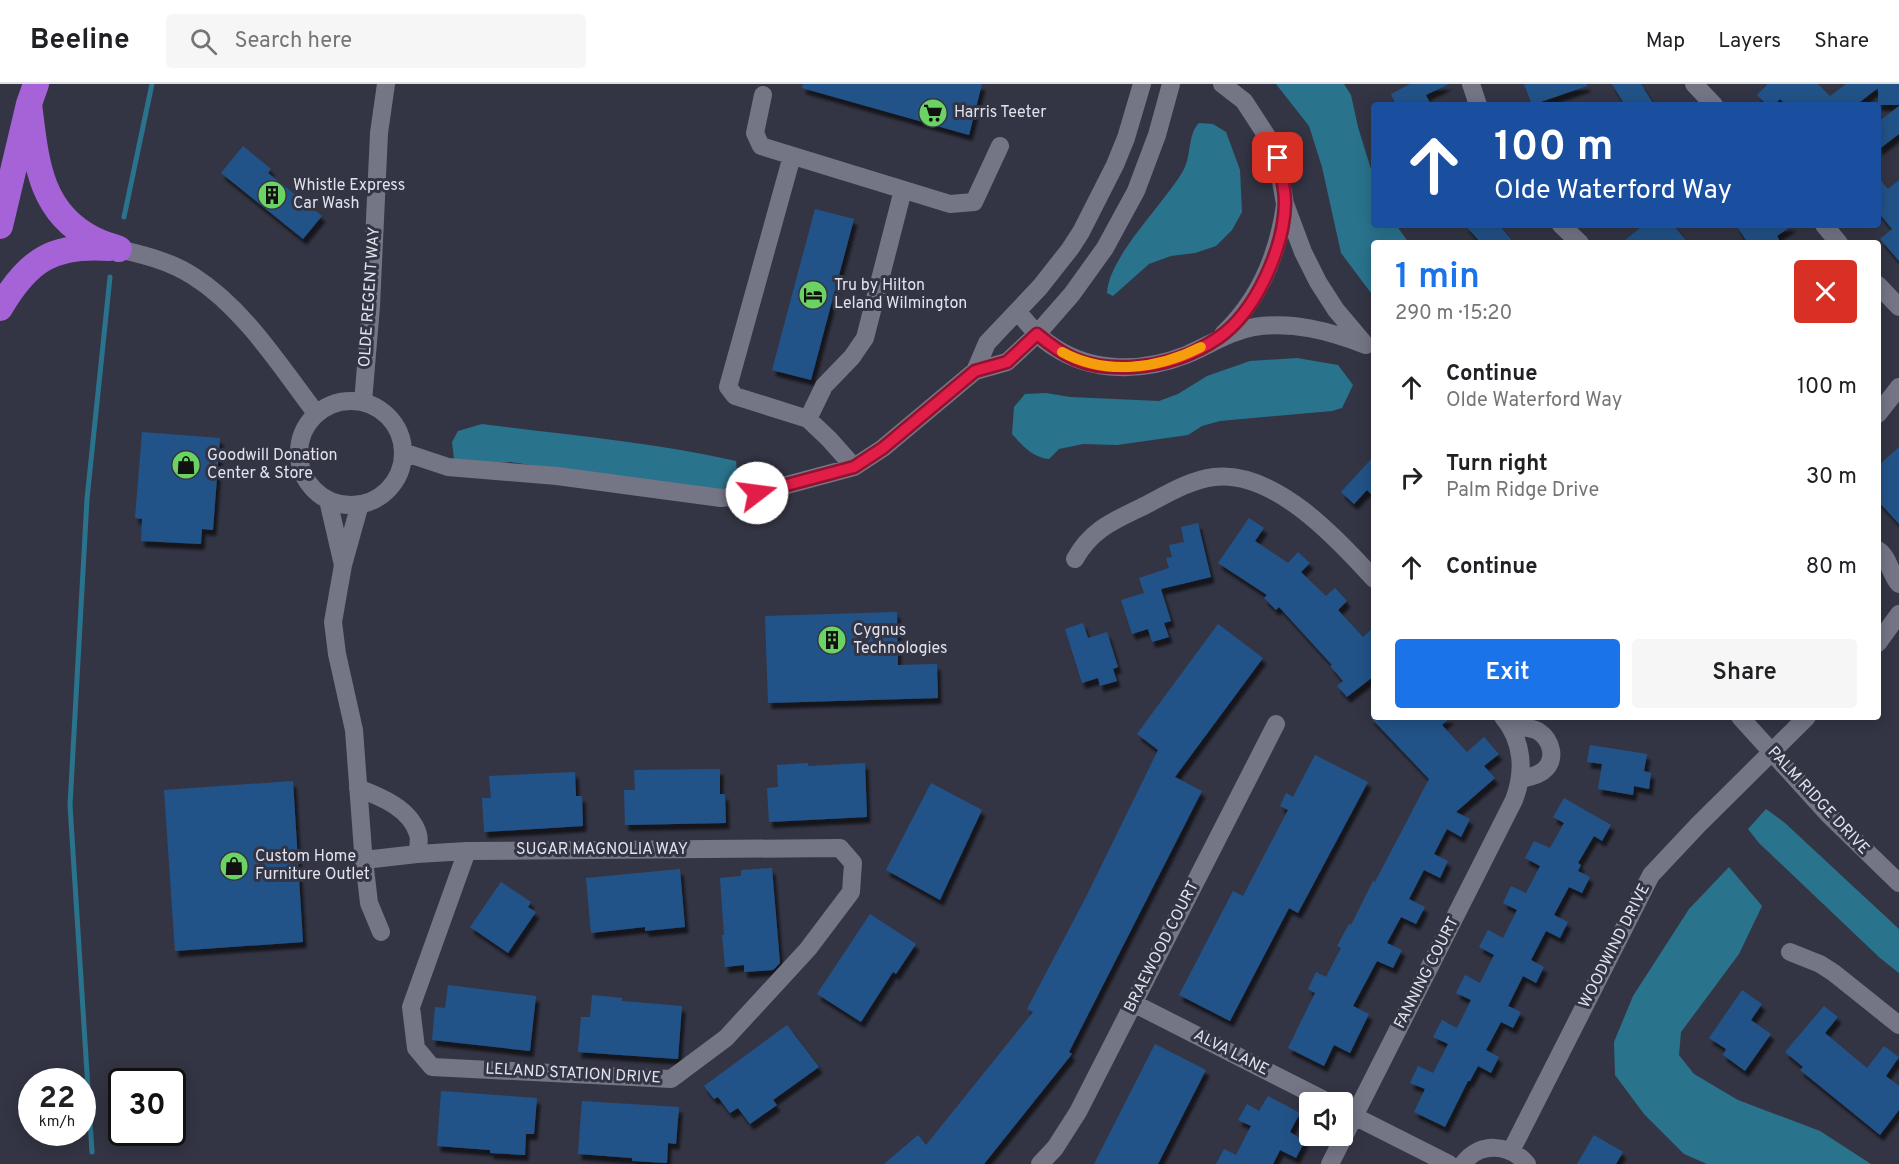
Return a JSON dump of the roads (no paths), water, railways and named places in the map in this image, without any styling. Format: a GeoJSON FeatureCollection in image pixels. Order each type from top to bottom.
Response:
{"type":"FeatureCollection","features":[{"type":"Feature","properties":{"kind":"highway"},"geometry":{"type":"LineString","coordinates":[[0,226],[32,94]]}},
{"type":"Feature","properties":{"kind":"highway"},"geometry":{"type":"LineString","coordinates":[[32,94],[33,139],[45,190],[52,204],[74,226],[92,239],[119,249]]}},
{"type":"Feature","properties":{"kind":"highway"},"geometry":{"type":"LineString","coordinates":[[0,308],[24,273],[46,257],[70,249],[93,247],[119,249]]}},
{"type":"Feature","properties":{"kind":"street","name":"OLDE REGENT WAY"},"geometry":{"type":"LineString","coordinates":[[363,402],[371,306],[379,133],[386,84]]}},
{"type":"Feature","properties":{"kind":"street"},"geometry":{"type":"LineString","coordinates":[[975,371],[987,343],[1055,268],[1081,232],[1115,165],[1126,138],[1142,84]]}},
{"type":"Feature","properties":{"kind":"street"},"geometry":{"type":"LineString","coordinates":[[403,452],[448,467],[557,476],[721,498],[757,493],[854,467],[883,448],[975,371],[1007,362],[1037,334],[1072,294],[1090,271],[1136,191],[1149,158],[1171,84]]}},
{"type":"Feature","properties":{"kind":"street"},"geometry":{"type":"LineString","coordinates":[[1222,84],[1244,101]]}},
{"type":"Feature","properties":{"kind":"street"},"geometry":{"type":"LineString","coordinates":[[1234,84],[1278,158],[1285,204],[1303,252],[1318,282],[1336,310],[1370,348]]}},
{"type":"Feature","properties":{"kind":"street"},"geometry":{"type":"LineString","coordinates":[[1470,84],[1477,102]]}},
{"type":"Feature","properties":{"kind":"street"},"geometry":{"type":"LineString","coordinates":[[1694,84],[1711,102]]}},
{"type":"Feature","properties":{"kind":"street"},"geometry":{"type":"LineString","coordinates":[[763,95],[755,133],[761,146],[950,204],[974,202],[1000,146]]}},
{"type":"Feature","properties":{"kind":"street"},"geometry":{"type":"LineString","coordinates":[[792,156],[728,387],[735,396],[808,419],[854,467]]}},
{"type":"Feature","properties":{"kind":"street"},"geometry":{"type":"LineString","coordinates":[[808,419],[824,386],[852,357],[864,338],[903,190]]}},
{"type":"Feature","properties":{"kind":"street"},"geometry":{"type":"LineString","coordinates":[[1219,337],[1244,312],[1263,282],[1279,240],[1285,204]]}},
{"type":"Feature","properties":{"kind":"street"},"geometry":{"type":"LineString","coordinates":[[1564,228],[1577,240]]}},
{"type":"Feature","properties":{"kind":"street"},"geometry":{"type":"LineString","coordinates":[[1826,228],[1836,240]]}},
{"type":"Feature","properties":{"kind":"street"},"geometry":{"type":"LineString","coordinates":[[119,249],[170,264],[192,275],[213,290],[249,326],[316,413]]}},
{"type":"Feature","properties":{"kind":"street"},"geometry":{"type":"LineString","coordinates":[[1881,288],[1899,307]]}},
{"type":"Feature","properties":{"kind":"street"},"geometry":{"type":"LineString","coordinates":[[1017,312],[1037,334],[1075,359],[1124,368],[1172,360],[1219,337],[1274,325],[1322,330],[1370,348]]}},
{"type":"Feature","properties":{"kind":"street"},"geometry":{"type":"LineString","coordinates":[[1881,410],[1899,387]]}},
{"type":"Feature","properties":{"kind":"street"},"geometry":{"type":"LineString","coordinates":[[345,400],[363,402],[377,407],[391,419],[400,435],[403,452],[398,476],[387,490],[366,503],[348,505],[328,500],[313,489],[299,463],[298,445],[304,428],[316,413],[327,406],[345,400]]}},
{"type":"Feature","properties":{"kind":"street"},"geometry":{"type":"LineString","coordinates":[[1076,559],[1092,534],[1106,525],[1199,480],[1226,476],[1256,482],[1290,501],[1328,532],[1371,576]]}},
{"type":"Feature","properties":{"kind":"street"},"geometry":{"type":"LineString","coordinates":[[328,500],[344,565]]}},
{"type":"Feature","properties":{"kind":"street"},"geometry":{"type":"LineString","coordinates":[[360,504],[344,565],[333,622],[337,654],[354,730],[369,903],[381,932]]}},
{"type":"Feature","properties":{"kind":"street"},"geometry":{"type":"LineString","coordinates":[[1887,552],[1891,573],[1899,584]]}},
{"type":"Feature","properties":{"kind":"street"},"geometry":{"type":"LineString","coordinates":[[1881,639],[1899,614]]}},
{"type":"Feature","properties":{"kind":"street","name":"PALM RIDGE DRIVE"},"geometry":{"type":"LineString","coordinates":[[1743,720],[1854,841],[1899,884]]}},
{"type":"Feature","properties":{"kind":"street","name":"WOODWIND DRIVE"},"geometry":{"type":"LineString","coordinates":[[1511,1150],[1652,875],[1698,825],[1804,720]]}},
{"type":"Feature","properties":{"kind":"street","name":"FANNING COURT"},"geometry":{"type":"LineString","coordinates":[[1507,721],[1535,730],[1547,739],[1551,746],[1551,760],[1547,767],[1534,776],[1521,779]]}},
{"type":"Feature","properties":{"kind":"street","name":"FANNING COURT"},"geometry":{"type":"LineString","coordinates":[[1353,1104],[1507,816],[1519,788],[1521,756],[1515,734],[1507,721]]}},
{"type":"Feature","properties":{"kind":"street","name":"BRAEWOOD COURT"},"geometry":{"type":"LineString","coordinates":[[1040,1164],[1067,1131],[1276,724]]}},
{"type":"Feature","properties":{"kind":"street"},"geometry":{"type":"LineString","coordinates":[[358,788],[384,798],[409,816],[419,836],[417,854]]}},
{"type":"Feature","properties":{"kind":"street","name":"SUGAR MAGNOLIA WAY"},"geometry":{"type":"LineString","coordinates":[[364,860],[467,851],[840,848]]}},
{"type":"Feature","properties":{"kind":"street","name":"LELAND STATION DRIVE"},"geometry":{"type":"LineString","coordinates":[[467,851],[411,1007],[416,1048],[432,1067],[671,1079],[726,1038],[808,949],[851,892],[854,863],[840,848]]}},
{"type":"Feature","properties":{"kind":"street"},"geometry":{"type":"LineString","coordinates":[[1790,952],[1820,964],[1834,973],[1899,1025]]}},
{"type":"Feature","properties":{"kind":"street","name":"ALVA LANE"},"geometry":{"type":"LineString","coordinates":[[1133,1003],[1308,1092]]}},
{"type":"Feature","properties":{"kind":"street"},"geometry":{"type":"LineString","coordinates":[[1353,1116],[1449,1164]]}},
{"type":"Feature","properties":{"kind":"street","name":"FANNING COURT"},"geometry":{"type":"LineString","coordinates":[[1330,1164],[1336,1146]]}},
{"type":"Feature","properties":{"kind":"street"},"geometry":{"type":"LineString","coordinates":[[1463,1164],[1467,1158],[1479,1151],[1498,1147],[1511,1150],[1527,1164]]}},
{"type":"Feature","properties":{"kind":"water"},"geometry":{"type":"Polygon","coordinates":[[[1276,84],[1344,84],[1351,95],[1371,169],[1371,228],[1398,228],[1407,240],[1371,240],[1371,293],[1341,253],[1322,167],[1309,126],[1276,84]]]}},
{"type":"Feature","properties":{"kind":"water"},"geometry":{"type":"Polygon","coordinates":[[[1199,123],[1213,124],[1226,132],[1240,170],[1242,212],[1232,230],[1216,246],[1195,253],[1171,256],[1149,264],[1113,296],[1107,293],[1110,278],[1117,263],[1183,171],[1193,133],[1199,123]]]}},
{"type":"Feature","properties":{"kind":"water"},"geometry":{"type":"Polygon","coordinates":[[[1297,358],[1338,365],[1353,385],[1342,408],[1332,411],[1220,421],[1202,426],[1188,435],[1117,445],[1083,444],[1059,449],[1049,459],[1024,447],[1012,434],[1014,407],[1025,394],[1046,393],[1070,397],[1159,401],[1178,394],[1207,376],[1250,361],[1297,358]]]}},
{"type":"Feature","properties":{"kind":"water"},"geometry":{"type":"Polygon","coordinates":[[[482,424],[609,439],[704,454],[736,461],[737,473],[731,484],[716,492],[510,462],[465,465],[454,459],[452,442],[458,431],[482,424]]]}},
{"type":"Feature","properties":{"kind":"water"},"geometry":{"type":"Polygon","coordinates":[[[1766,809],[1785,823],[1899,929],[1899,973],[1880,958],[1759,843],[1748,829],[1766,809]]]}},
{"type":"Feature","properties":{"kind":"water"},"geometry":{"type":"Polygon","coordinates":[[[1729,867],[1762,906],[1739,954],[1681,1032],[1679,1055],[1694,1074],[1738,1100],[1820,1131],[1871,1164],[1707,1164],[1684,1154],[1644,1114],[1615,1075],[1614,1042],[1633,996],[1689,909],[1729,867]]]}},
{"type":"Feature","properties":{"kind":"waterway"},"geometry":{"type":"LineString","coordinates":[[124,217],[152,84]]}},
{"type":"Feature","properties":{"kind":"waterway"},"geometry":{"type":"LineString","coordinates":[[92,1152],[70,805],[87,499],[110,277]]}},
{"type":"Feature","properties":{"kind":"place","name":"Harris Teeter"},"geometry":{"type":"Point","coordinates":[933,113]}},
{"type":"Feature","properties":{"kind":"place","name":"Whistle Express Car Wash"},"geometry":{"type":"Point","coordinates":[272,195]}},
{"type":"Feature","properties":{"kind":"place","name":"Tru by Hilton Leland Wilmington"},"geometry":{"type":"Point","coordinates":[813,295]}},
{"type":"Feature","properties":{"kind":"place","name":"Goodwill Donation Center & Store"},"geometry":{"type":"Point","coordinates":[186,465]}},
{"type":"Feature","properties":{"kind":"place","name":"Cygnus Technologies"},"geometry":{"type":"Point","coordinates":[832,640]}},
{"type":"Feature","properties":{"kind":"place","name":"Custom Home Furniture Outlet"},"geometry":{"type":"Point","coordinates":[234,866]}}]}
